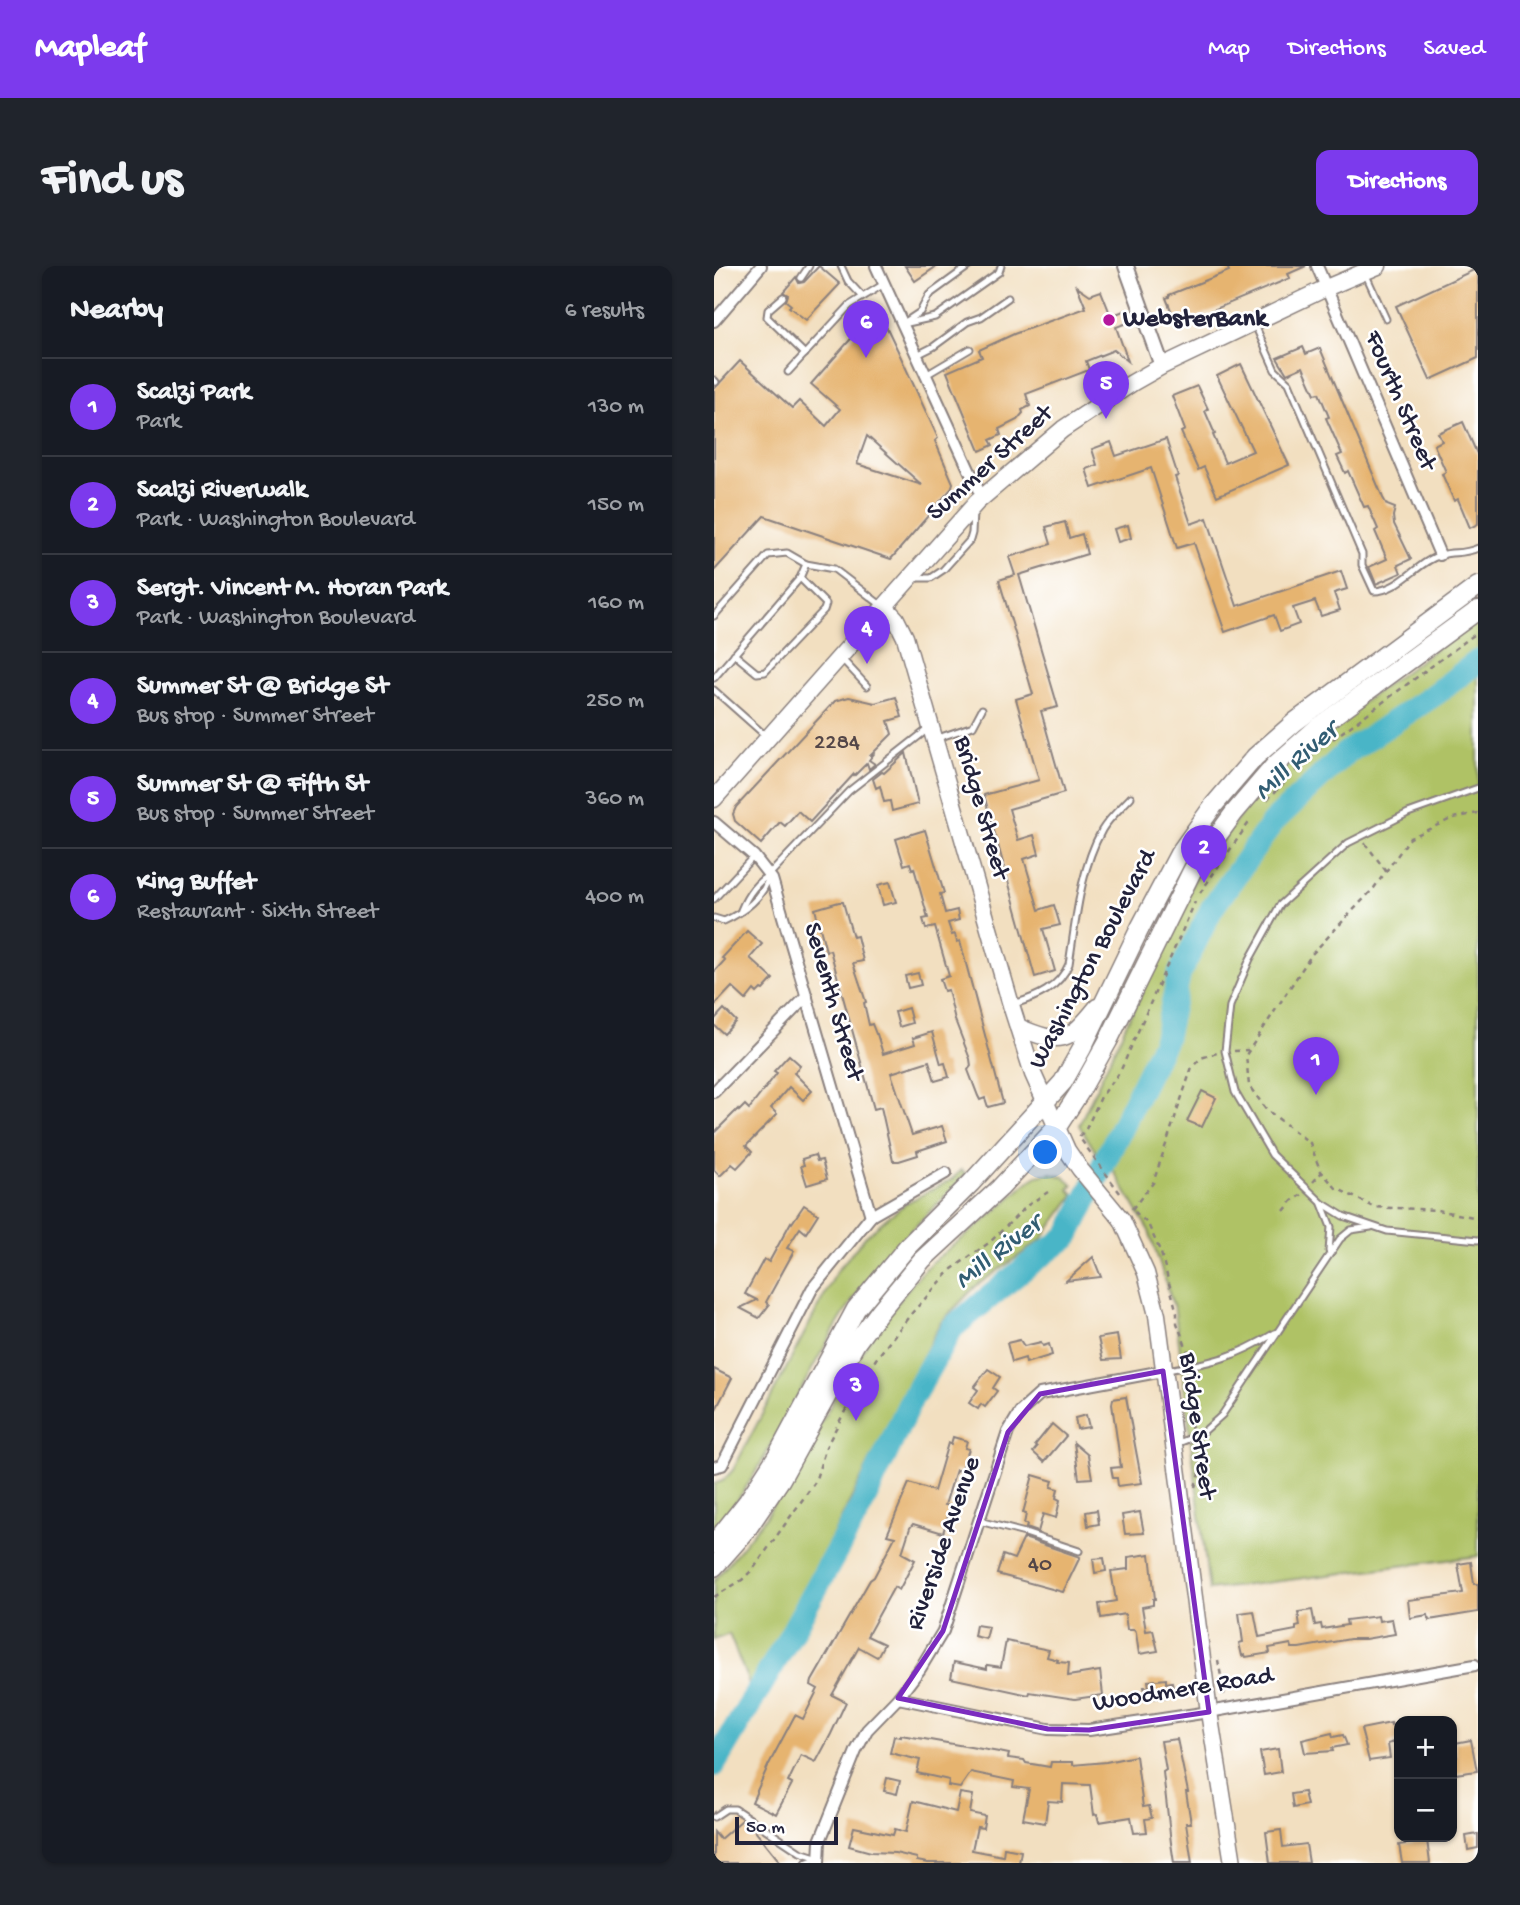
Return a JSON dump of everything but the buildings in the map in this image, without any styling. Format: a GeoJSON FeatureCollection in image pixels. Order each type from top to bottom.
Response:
{"type":"FeatureCollection","features":[{"type":"Feature","properties":{"kind":"main road","name":"Summer Street"},"geometry":{"type":"LineString","coordinates":[[714,799],[977,503],[1063,429],[1120,390],[1162,366],[1371,269]]}},
{"type":"Feature","properties":{"kind":"main road","name":"Washington Boulevard"},"geometry":{"type":"LineString","coordinates":[[714,1544],[748,1501],[777,1456],[856,1309],[908,1247],[1063,1082],[1179,854],[1213,806],[1255,757],[1295,722],[1478,586]]}},
{"type":"Feature","properties":{"kind":"main road","name":"Bridge Street"},"geometry":{"type":"LineString","coordinates":[[886,608],[896,619],[905,637],[1033,1074],[1067,1150],[1080,1169],[1129,1212],[1146,1273],[1157,1315],[1209,1712],[1233,1863]]}},
{"type":"Feature","properties":{"kind":"main road","name":"Washington Boulevard"},"geometry":{"type":"LineString","coordinates":[[714,1567],[745,1532],[781,1479],[856,1343],[879,1312],[922,1260],[1000,1188],[1057,1127],[1108,1041],[1193,869],[1234,813],[1275,765],[1318,727],[1478,610]]}},
{"type":"Feature","properties":{"kind":"main road"},"geometry":{"type":"LineString","coordinates":[[1018,1027],[1052,1040],[1067,1037],[1082,1027],[1109,991]]}},
{"type":"Feature","properties":{"kind":"street"},"geometry":{"type":"LineString","coordinates":[[714,321],[761,266]]}},
{"type":"Feature","properties":{"kind":"street"},"geometry":{"type":"LineString","coordinates":[[876,266],[926,375],[977,503]]}},
{"type":"Feature","properties":{"kind":"street"},"geometry":{"type":"LineString","coordinates":[[1126,266],[1162,366]]}},
{"type":"Feature","properties":{"kind":"street","name":"Fourth Street"},"geometry":{"type":"LineString","coordinates":[[1317,266],[1440,555]]}},
{"type":"Feature","properties":{"kind":"street","name":"Seventh Street"},"geometry":{"type":"LineString","coordinates":[[714,822],[754,856],[772,879],[871,1216]]}},
{"type":"Feature","properties":{"kind":"street"},"geometry":{"type":"LineString","coordinates":[[714,1092],[807,996]]}},
{"type":"Feature","properties":{"kind":"street"},"geometry":{"type":"LineString","coordinates":[[718,1466],[812,1289],[871,1216],[946,1173]]}},
{"type":"Feature","properties":{"kind":"street","name":"Riverside Avenue"},"geometry":{"type":"LineString","coordinates":[[819,1861],[820,1842],[867,1730],[898,1698],[943,1631],[1007,1432],[1020,1412],[1040,1394],[1164,1371]]}},
{"type":"Feature","properties":{"kind":"street","name":"Woodmere Road"},"geometry":{"type":"LineString","coordinates":[[898,1698],[1048,1728],[1089,1730],[1477,1668],[1477,1653]]}},
{"type":"Feature","properties":{"kind":"lane"},"geometry":{"type":"LineString","coordinates":[[801,278],[809,266]]}},
{"type":"Feature","properties":{"kind":"lane"},"geometry":{"type":"LineString","coordinates":[[841,266],[848,281],[862,296]]}},
{"type":"Feature","properties":{"kind":"lane"},"geometry":{"type":"LineString","coordinates":[[903,324],[920,312],[929,295],[969,266]]}},
{"type":"Feature","properties":{"kind":"lane"},"geometry":{"type":"LineString","coordinates":[[903,324],[935,317],[999,272],[1000,266]]}},
{"type":"Feature","properties":{"kind":"lane"},"geometry":{"type":"LineString","coordinates":[[1371,269],[1386,319]]}},
{"type":"Feature","properties":{"kind":"lane"},"geometry":{"type":"LineString","coordinates":[[788,372],[850,304],[884,284]]}},
{"type":"Feature","properties":{"kind":"lane"},"geometry":{"type":"LineString","coordinates":[[783,297],[768,310],[767,317],[805,354]]}},
{"type":"Feature","properties":{"kind":"lane"},"geometry":{"type":"LineString","coordinates":[[917,355],[1008,298]]}},
{"type":"Feature","properties":{"kind":"lane"},"geometry":{"type":"LineString","coordinates":[[1254,323],[1275,370],[1289,383],[1362,554],[1362,565],[1374,591],[1387,590],[1440,555],[1458,554],[1478,548]]}},
{"type":"Feature","properties":{"kind":"lane"},"geometry":{"type":"LineString","coordinates":[[926,375],[970,349]]}},
{"type":"Feature","properties":{"kind":"lane"},"geometry":{"type":"LineString","coordinates":[[714,616],[768,555],[788,553],[806,564],[834,569],[886,608]]}},
{"type":"Feature","properties":{"kind":"lane"},"geometry":{"type":"LineString","coordinates":[[714,678],[800,578],[806,564]]}},
{"type":"Feature","properties":{"kind":"lane"},"geometry":{"type":"LineString","coordinates":[[734,654],[757,673],[765,672],[824,610],[826,604],[823,600],[800,578]]}},
{"type":"Feature","properties":{"kind":"lane"},"geometry":{"type":"LineString","coordinates":[[841,659],[867,686]]}},
{"type":"Feature","properties":{"kind":"lane"},"geometry":{"type":"LineString","coordinates":[[714,690],[768,738]]}},
{"type":"Feature","properties":{"kind":"lane"},"geometry":{"type":"LineString","coordinates":[[714,918],[724,920],[753,904],[767,886],[769,875],[849,791],[908,742],[933,733],[973,726],[982,709]]}},
{"type":"Feature","properties":{"kind":"lane"},"geometry":{"type":"LineString","coordinates":[[1478,788],[1408,813],[1348,844],[1280,905],[1250,959],[1230,1006],[1225,1051],[1235,1092],[1272,1155],[1322,1203],[1343,1216],[1387,1231],[1478,1241]]}},
{"type":"Feature","properties":{"kind":"lane"},"geometry":{"type":"LineString","coordinates":[[1011,1005],[1033,998],[1056,985],[1064,976],[1069,964],[1084,878],[1097,843],[1103,828],[1131,797]]}},
{"type":"Feature","properties":{"kind":"lane"},"geometry":{"type":"LineString","coordinates":[[714,899],[754,856]]}},
{"type":"Feature","properties":{"kind":"lane"},"geometry":{"type":"LineString","coordinates":[[1322,1203],[1331,1227],[1329,1251]]}},
{"type":"Feature","properties":{"kind":"lane"},"geometry":{"type":"LineString","coordinates":[[1173,1445],[1195,1438],[1222,1415],[1329,1251],[1351,1230],[1372,1227]]}},
{"type":"Feature","properties":{"kind":"lane"},"geometry":{"type":"LineString","coordinates":[[1164,1371],[1234,1356],[1278,1331]]}},
{"type":"Feature","properties":{"kind":"lane"},"geometry":{"type":"LineString","coordinates":[[979,1521],[1025,1532],[1079,1551]]}},
{"type":"Feature","properties":{"kind":"lane"},"geometry":{"type":"LineString","coordinates":[[714,1817],[726,1809],[735,1809],[800,1852],[819,1861]]}},
{"type":"Feature","properties":{"kind":"lane"},"geometry":{"type":"LineString","coordinates":[[805,1863],[819,1861]]}},
{"type":"Feature","properties":{"kind":"path"},"geometry":{"type":"LineString","coordinates":[[1266,801],[1314,753],[1478,632]]}},
{"type":"Feature","properties":{"kind":"path"},"geometry":{"type":"LineString","coordinates":[[1478,813],[1453,818],[1410,838],[1374,888],[1312,954],[1245,1055],[1249,1086],[1267,1110],[1310,1143],[1320,1170],[1336,1188],[1374,1207],[1437,1210],[1478,1218]]}},
{"type":"Feature","properties":{"kind":"path"},"geometry":{"type":"LineString","coordinates":[[1124,1198],[1080,1137],[1101,1097],[1120,1072],[1199,893],[1250,821]]}},
{"type":"Feature","properties":{"kind":"path"},"geometry":{"type":"LineString","coordinates":[[1361,837],[1387,871]]}},
{"type":"Feature","properties":{"kind":"path"},"geometry":{"type":"LineString","coordinates":[[1195,1487],[1200,1470],[1199,1451],[1186,1399],[1190,1366],[1186,1344],[1177,1323],[1177,1313],[1161,1253],[1148,1224],[1129,1212],[1153,1183],[1192,1067],[1200,1058],[1225,1051],[1248,1051]]}},
{"type":"Feature","properties":{"kind":"path"},"geometry":{"type":"LineString","coordinates":[[714,1597],[754,1568],[815,1482],[830,1438],[876,1359],[911,1314],[952,1269],[990,1242],[1028,1205],[1048,1192]]}},
{"type":"Feature","properties":{"kind":"path"},"geometry":{"type":"LineString","coordinates":[[1218,1656],[1227,1709]]}},
{"type":"Feature","properties":{"kind":"highlighted area"},"geometry":{"type":"Polygon","coordinates":[[[1163,1371],[1209,1712],[1089,1730],[1048,1729],[898,1698],[943,1631],[1008,1432],[1040,1394],[1163,1371]]]}},
{"type":"Feature","properties":{"kind":"green space"},"geometry":{"type":"Polygon","coordinates":[[[1478,618],[1478,1556],[1209,1590],[1175,1311],[1149,1231],[1115,1173],[1097,1154],[1079,1125],[1195,878],[1256,794],[1320,734],[1478,618]]]}},
{"type":"Feature","properties":{"kind":"green space"},"geometry":{"type":"Polygon","coordinates":[[[962,1170],[966,1174],[890,1254],[849,1306],[752,1478],[714,1531],[714,1484],[723,1481],[733,1470],[837,1271],[865,1237],[888,1217],[908,1202],[951,1180],[962,1170]]]}},
{"type":"Feature","properties":{"kind":"green space"},"geometry":{"type":"Polygon","coordinates":[[[1051,1173],[1064,1177],[1073,1185],[1069,1189],[1074,1195],[1041,1240],[976,1286],[940,1323],[794,1612],[750,1686],[729,1634],[714,1640],[714,1581],[764,1519],[873,1334],[915,1280],[932,1262],[987,1219],[1028,1182],[1037,1176],[1051,1173]]]}},
{"type":"Feature","properties":{"kind":"waterway","name":"Mill River"},"geometry":{"type":"LineString","coordinates":[[714,1765],[786,1643],[862,1505],[912,1398],[952,1328],[1068,1236],[1165,1039],[1179,975],[1212,908],[1273,822],[1346,753],[1437,693],[1478,661]]}},
{"type":"Feature","properties":{"kind":"place","name":"WebsterBank"},"geometry":{"type":"Point","coordinates":[1109,320]}},
{"type":"Feature","properties":{"kind":"place","name":"King Buffet"},"geometry":{"type":"Point","coordinates":[866,358]}},
{"type":"Feature","properties":{"kind":"place","name":"Summer St @ Fifth St"},"geometry":{"type":"Point","coordinates":[1106,419]}},
{"type":"Feature","properties":{"kind":"place","name":"Summer St @ Bridge St"},"geometry":{"type":"Point","coordinates":[867,664]}},
{"type":"Feature","properties":{"kind":"place","name":"Scalzi Riverwalk"},"geometry":{"type":"Point","coordinates":[1204,883]}},
{"type":"Feature","properties":{"kind":"place","name":"Scalzi Park"},"geometry":{"type":"Point","coordinates":[1316,1095]}},
{"type":"Feature","properties":{"kind":"place","name":"Sergt. Vincent M. Horan Park"},"geometry":{"type":"Point","coordinates":[856,1421]}}]}
